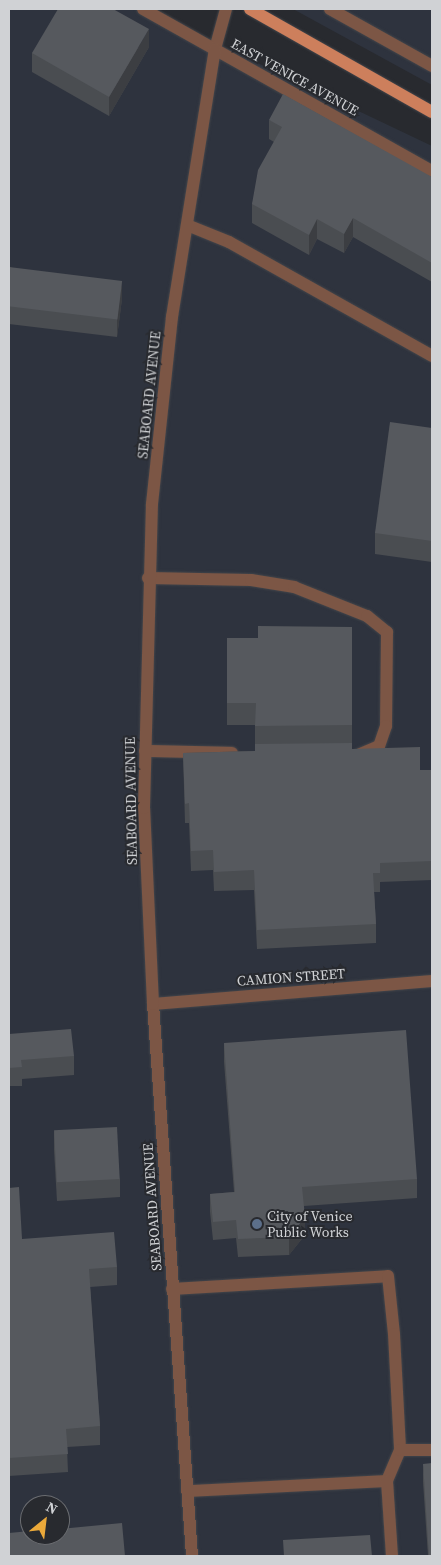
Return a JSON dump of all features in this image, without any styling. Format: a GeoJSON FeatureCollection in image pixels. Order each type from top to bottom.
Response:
{"type":"FeatureCollection","features":[{"type":"Feature","properties":{"kind":"main road"},"geometry":{"type":"LineString","coordinates":[[250,9],[432,112]]}},
{"type":"Feature","properties":{"kind":"street","name":"EAST VENICE AVENUE"},"geometry":{"type":"LineString","coordinates":[[143,9],[432,171]]}},
{"type":"Feature","properties":{"kind":"street","name":"SEABOARD AVENUE"},"geometry":{"type":"LineString","coordinates":[[192,1556],[153,1004],[144,808],[148,578],[152,504],[172,317],[215,49],[226,9]]}},
{"type":"Feature","properties":{"kind":"street"},"geometry":{"type":"LineString","coordinates":[[330,9],[432,66]]}},
{"type":"Feature","properties":{"kind":"street"},"geometry":{"type":"LineString","coordinates":[[187,225],[229,242],[432,356]]}},
{"type":"Feature","properties":{"kind":"street"},"geometry":{"type":"LineString","coordinates":[[148,578],[251,580],[294,587],[368,616],[387,632],[386,726],[379,746],[366,754],[350,754]]}},
{"type":"Feature","properties":{"kind":"street"},"geometry":{"type":"LineString","coordinates":[[145,751],[242,754]]}},
{"type":"Feature","properties":{"kind":"street","name":"CAMION STREET"},"geometry":{"type":"LineString","coordinates":[[153,1004],[432,981]]}},
{"type":"Feature","properties":{"kind":"street"},"geometry":{"type":"LineString","coordinates":[[172,1289],[388,1276],[400,1450],[387,1482],[392,1556]]}},
{"type":"Feature","properties":{"kind":"street"},"geometry":{"type":"LineString","coordinates":[[400,1450],[432,1450]]}},
{"type":"Feature","properties":{"kind":"street"},"geometry":{"type":"LineString","coordinates":[[187,1491],[387,1482]]}},
{"type":"Feature","properties":{"kind":"shaded area"},"geometry":{"type":"Polygon","coordinates":[[[9,9],[144,9],[432,146],[432,1556],[9,1556],[9,9]]]}},
{"type":"Feature","properties":{"kind":"shaded area"},"geometry":{"type":"Polygon","coordinates":[[[293,9],[432,9],[432,85],[293,9]]]}},
{"type":"Feature","properties":{"kind":"building"},"geometry":{"type":"Polygon","coordinates":[[[58,9],[113,9],[149,29],[109,97],[32,53],[58,9]]]}},
{"type":"Feature","properties":{"kind":"building"},"geometry":{"type":"Polygon","coordinates":[[[283,94],[432,177],[432,263],[353,218],[344,234],[317,219],[309,235],[252,204],[258,170],[282,127],[269,120],[283,94]]]}},
{"type":"Feature","properties":{"kind":"building"},"geometry":{"type":"Polygon","coordinates":[[[9,267],[122,281],[117,320],[9,306],[9,267]]]}},
{"type":"Feature","properties":{"kind":"building"},"geometry":{"type":"Polygon","coordinates":[[[390,422],[432,428],[432,541],[375,533],[390,422]]]}},
{"type":"Feature","properties":{"kind":"building"},"geometry":{"type":"Polygon","coordinates":[[[258,626],[352,627],[352,725],[255,726],[256,703],[227,703],[227,638],[258,638],[258,626]]]}},
{"type":"Feature","properties":{"kind":"building"},"geometry":{"type":"Polygon","coordinates":[[[352,743],[352,749],[420,747],[420,770],[432,770],[432,861],[380,863],[380,873],[373,873],[376,924],[257,930],[254,870],[214,872],[213,850],[191,851],[189,803],[185,804],[183,753],[255,751],[255,744],[352,743]]]}},
{"type":"Feature","properties":{"kind":"building"},"geometry":{"type":"Polygon","coordinates":[[[71,1029],[74,1056],[21,1060],[22,1067],[9,1068],[9,1034],[71,1029]]]}},
{"type":"Feature","properties":{"kind":"building"},"geometry":{"type":"Polygon","coordinates":[[[406,1030],[417,1179],[302,1187],[305,1217],[289,1237],[238,1239],[236,1220],[213,1222],[210,1194],[235,1192],[224,1043],[406,1030]]]}},
{"type":"Feature","properties":{"kind":"building"},"geometry":{"type":"Polygon","coordinates":[[[117,1127],[120,1179],[57,1182],[54,1130],[117,1127]]]}},
{"type":"Feature","properties":{"kind":"building"},"geometry":{"type":"Polygon","coordinates":[[[19,1187],[22,1239],[114,1232],[117,1267],[89,1269],[100,1426],[66,1429],[68,1454],[9,1458],[9,1188],[19,1187]]]}},
{"type":"Feature","properties":{"kind":"building"},"geometry":{"type":"Polygon","coordinates":[[[432,1463],[432,1556],[429,1556],[423,1464],[432,1463]]]}},
{"type":"Feature","properties":{"kind":"building"},"geometry":{"type":"Polygon","coordinates":[[[122,1523],[125,1556],[9,1556],[9,1533],[20,1532],[20,1545],[70,1545],[70,1528],[122,1523]]]}},
{"type":"Feature","properties":{"kind":"building"},"geometry":{"type":"Polygon","coordinates":[[[370,1535],[372,1556],[284,1556],[283,1540],[370,1535]]]}},
{"type":"Feature","properties":{"kind":"place","name":"City of Venice Public Works"},"geometry":{"type":"Point","coordinates":[257,1224]}}]}
